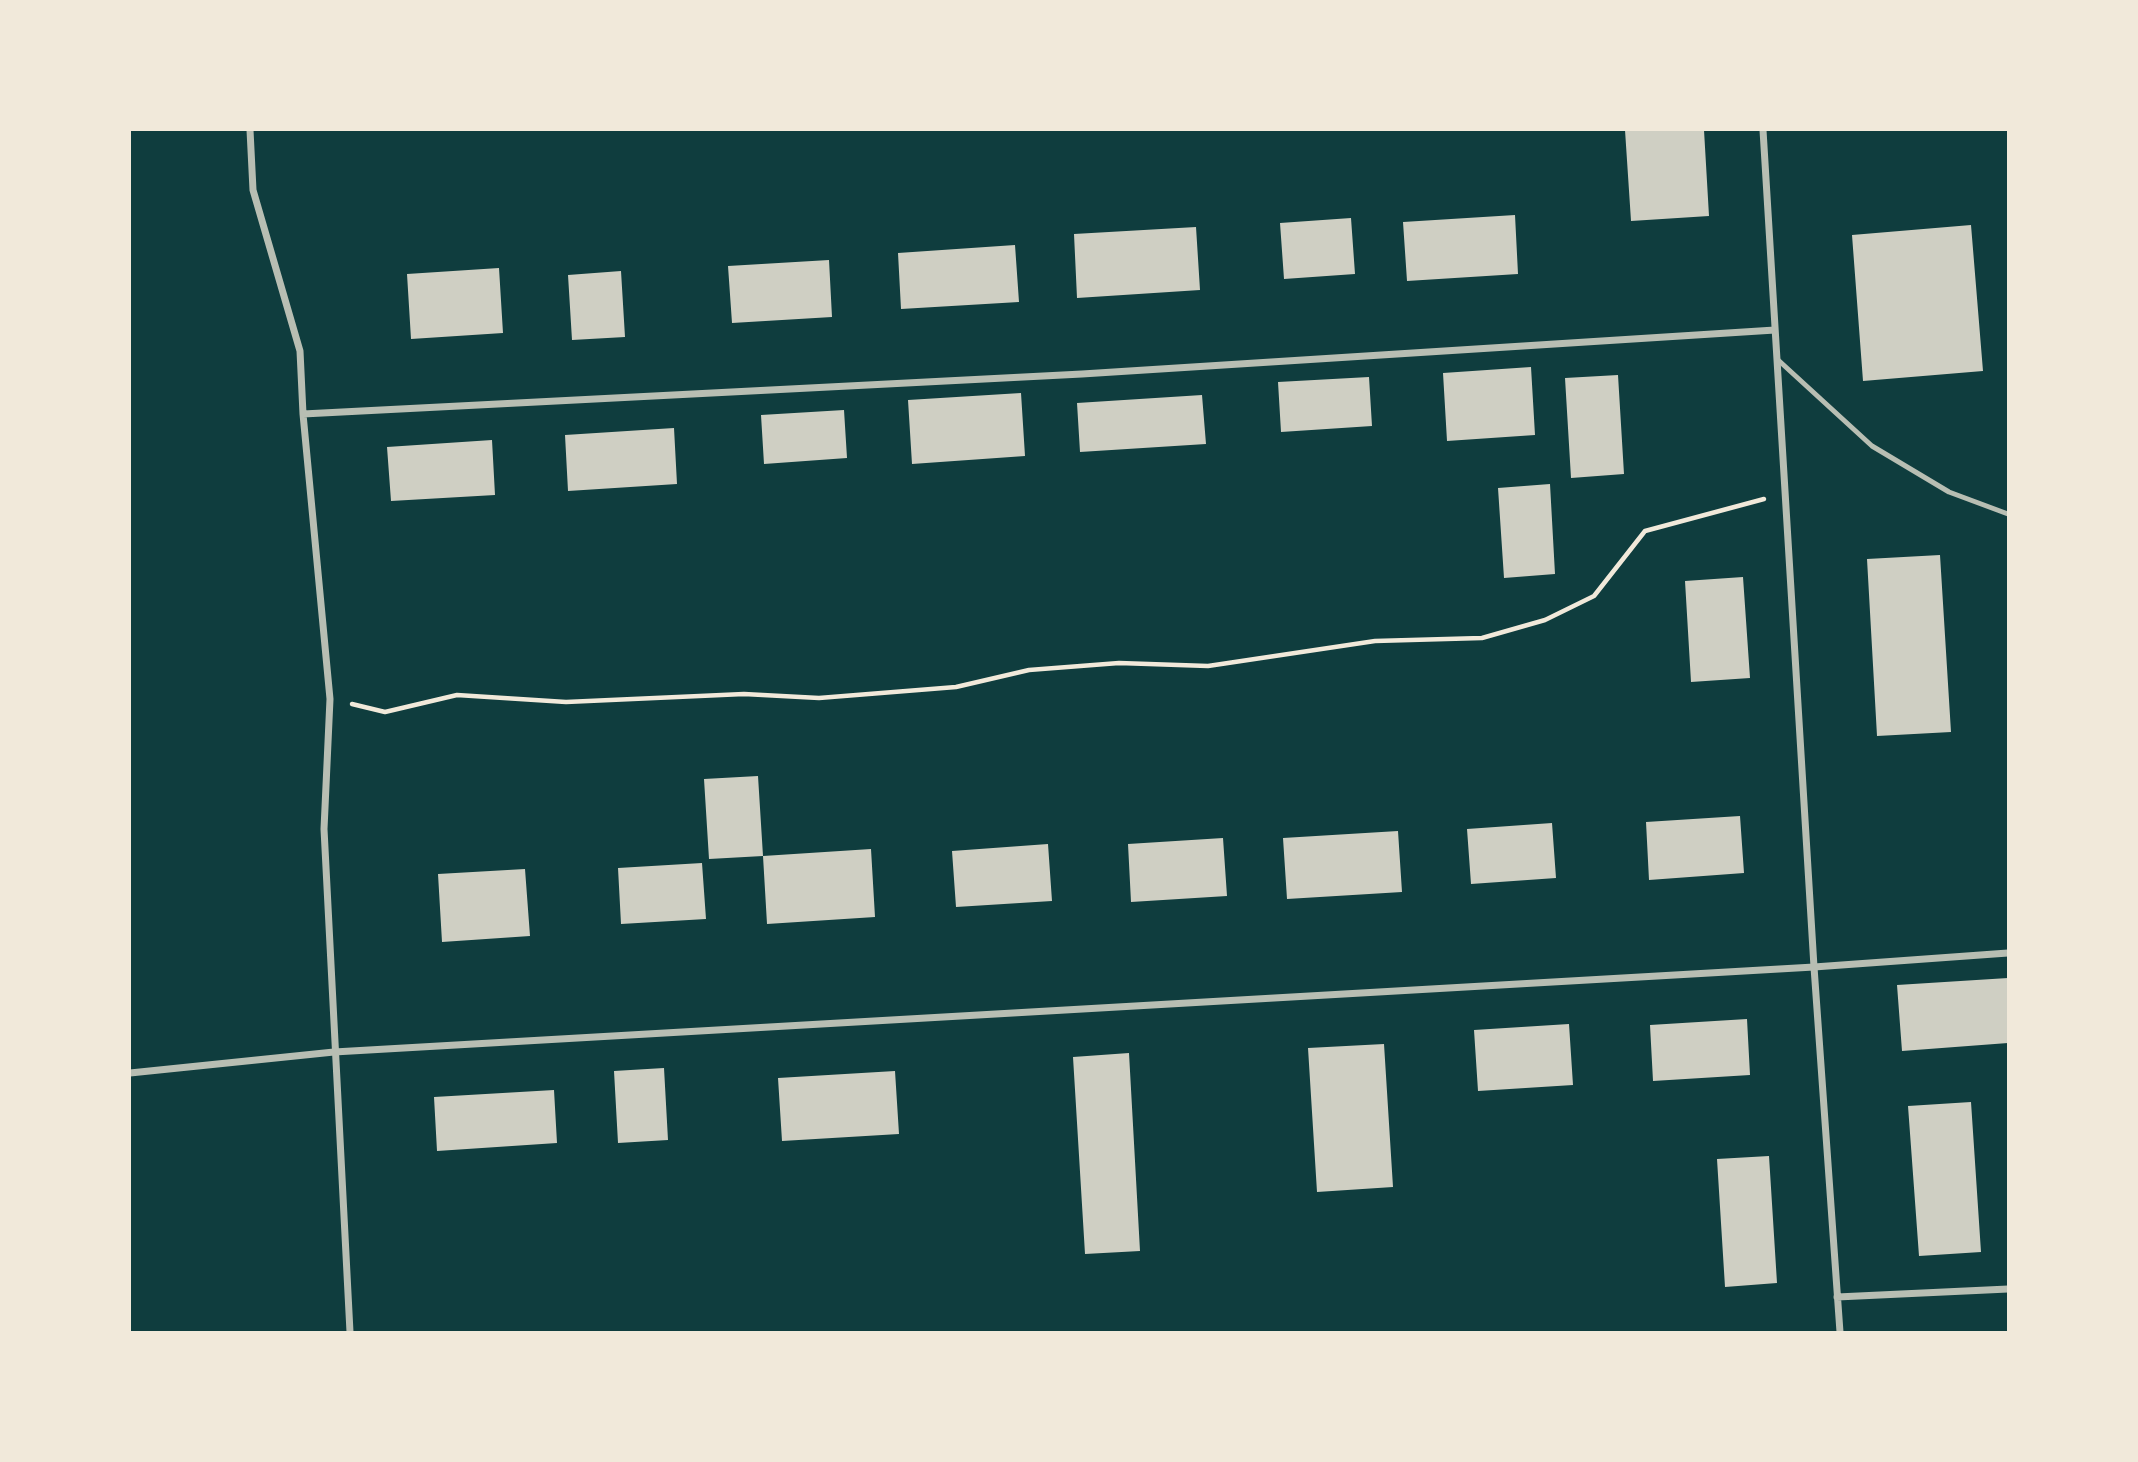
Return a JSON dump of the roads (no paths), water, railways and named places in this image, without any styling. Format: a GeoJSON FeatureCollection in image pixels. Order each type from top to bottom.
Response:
{"type":"FeatureCollection","features":[{"type":"Feature","properties":{"kind":"street"},"geometry":{"type":"LineString","coordinates":[[250,130],[253,190],[300,351],[303,414],[330,699],[324,830],[350,1332]]}},
{"type":"Feature","properties":{"kind":"street"},"geometry":{"type":"LineString","coordinates":[[1763,130],[1814,967],[1840,1332]]}},
{"type":"Feature","properties":{"kind":"street"},"geometry":{"type":"LineString","coordinates":[[303,414],[1082,374],[1775,330]]}},
{"type":"Feature","properties":{"kind":"street"},"geometry":{"type":"LineString","coordinates":[[130,1073],[334,1052],[1814,967],[2008,953]]}},
{"type":"Feature","properties":{"kind":"street"},"geometry":{"type":"LineString","coordinates":[[1837,1297],[2008,1289]]}},
{"type":"Feature","properties":{"kind":"lane"},"geometry":{"type":"LineString","coordinates":[[1777,359],[1872,446],[1949,492],[2008,514]]}}]}
